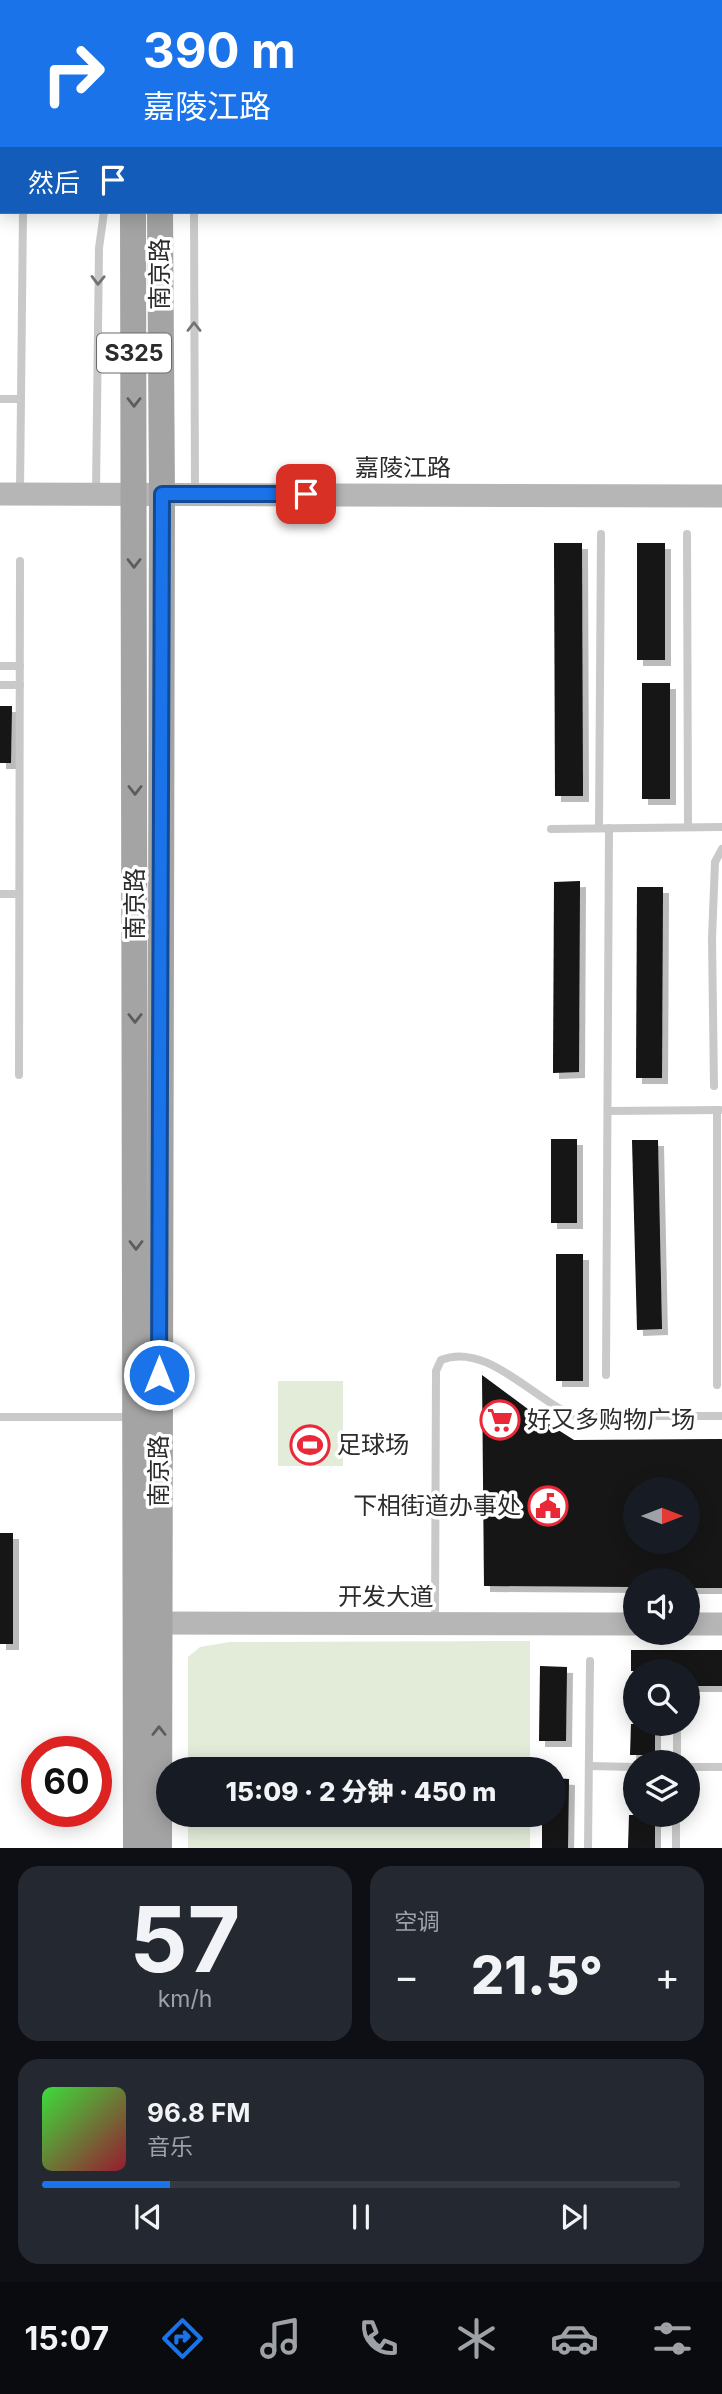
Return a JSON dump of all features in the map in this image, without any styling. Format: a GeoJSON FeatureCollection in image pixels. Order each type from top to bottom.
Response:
{"type":"FeatureCollection","features":[{"type":"Feature","properties":{"kind":"main road","name":"南京路"},"geometry":{"type":"LineString","coordinates":[[133,214],[136,1417],[159,1848]]}},
{"type":"Feature","properties":{"kind":"main road","name":"南京路"},"geometry":{"type":"LineString","coordinates":[[136,1848],[147,1623],[162,494],[160,214]]}},
{"type":"Feature","properties":{"kind":"street","name":"嘉陵江路"},"geometry":{"type":"LineString","coordinates":[[10,494],[722,496]]}},
{"type":"Feature","properties":{"kind":"street","name":"开发大道"},"geometry":{"type":"LineString","coordinates":[[147,1623],[623,1624]]}},
{"type":"Feature","properties":{"kind":"street"},"geometry":{"type":"LineString","coordinates":[[700,1624],[722,1624]]}},
{"type":"Feature","properties":{"kind":"lane"},"geometry":{"type":"LineString","coordinates":[[10,494],[21,398],[23,214]]}},
{"type":"Feature","properties":{"kind":"lane"},"geometry":{"type":"LineString","coordinates":[[96,494],[99,248],[104,214]]}},
{"type":"Feature","properties":{"kind":"lane"},"geometry":{"type":"LineString","coordinates":[[194,214],[195,494]]}},
{"type":"Feature","properties":{"kind":"lane"},"geometry":{"type":"LineString","coordinates":[[0,398],[21,398]]}},
{"type":"Feature","properties":{"kind":"lane"},"geometry":{"type":"LineString","coordinates":[[599,828],[601,534]]}},
{"type":"Feature","properties":{"kind":"lane"},"geometry":{"type":"LineString","coordinates":[[687,534],[688,827]]}},
{"type":"Feature","properties":{"kind":"lane"},"geometry":{"type":"LineString","coordinates":[[19,1075],[20,561]]}},
{"type":"Feature","properties":{"kind":"lane"},"geometry":{"type":"LineString","coordinates":[[0,666],[20,666]]}},
{"type":"Feature","properties":{"kind":"lane"},"geometry":{"type":"LineString","coordinates":[[0,685],[20,685]]}},
{"type":"Feature","properties":{"kind":"lane"},"geometry":{"type":"LineString","coordinates":[[551,829],[722,827]]}},
{"type":"Feature","properties":{"kind":"lane"},"geometry":{"type":"LineString","coordinates":[[607,1375],[609,828]]}},
{"type":"Feature","properties":{"kind":"lane"},"geometry":{"type":"LineString","coordinates":[[714,1086],[712,939],[715,862],[722,849]]}},
{"type":"Feature","properties":{"kind":"lane"},"geometry":{"type":"LineString","coordinates":[[0,894],[19,894]]}},
{"type":"Feature","properties":{"kind":"lane"},"geometry":{"type":"LineString","coordinates":[[608,1111],[719,1110],[717,1385]]}},
{"type":"Feature","properties":{"kind":"lane"},"geometry":{"type":"LineString","coordinates":[[435,1623],[436,1371],[441,1360],[452,1356],[473,1359],[510,1374],[562,1411],[576,1416],[722,1416]]}},
{"type":"Feature","properties":{"kind":"lane"},"geometry":{"type":"LineString","coordinates":[[0,1417],[136,1417]]}},
{"type":"Feature","properties":{"kind":"lane"},"geometry":{"type":"LineString","coordinates":[[588,1848],[590,1661]]}},
{"type":"Feature","properties":{"kind":"lane"},"geometry":{"type":"LineString","coordinates":[[589,1766],[623,1766]]}},
{"type":"Feature","properties":{"kind":"lane"},"geometry":{"type":"LineString","coordinates":[[700,1767],[722,1767]]}},
{"type":"Feature","properties":{"kind":"lane"},"geometry":{"type":"LineString","coordinates":[[676,1827],[676,1848]]}},
{"type":"Feature","properties":{"kind":"green space"},"geometry":{"type":"Polygon","coordinates":[[[278,1381],[343,1381],[343,1466],[278,1466],[278,1381]]]}},
{"type":"Feature","properties":{"kind":"green space"},"geometry":{"type":"Polygon","coordinates":[[[530,1641],[530,1757],[188,1757],[188,1657],[200,1647],[230,1642],[530,1641]]]}},
{"type":"Feature","properties":{"kind":"green space"},"geometry":{"type":"Polygon","coordinates":[[[188,1827],[530,1827],[530,1848],[188,1848],[188,1827]]]}},
{"type":"Feature","properties":{"kind":"building"},"geometry":{"type":"Polygon","coordinates":[[[554,543],[582,543],[583,796],[555,796],[554,543]]]}},
{"type":"Feature","properties":{"kind":"building"},"geometry":{"type":"Polygon","coordinates":[[[637,543],[665,543],[665,660],[637,660],[637,543]]]}},
{"type":"Feature","properties":{"kind":"building"},"geometry":{"type":"Polygon","coordinates":[[[642,683],[670,683],[670,799],[642,799],[642,683]]]}},
{"type":"Feature","properties":{"kind":"building"},"geometry":{"type":"Polygon","coordinates":[[[0,706],[12,706],[11,763],[0,763],[0,706]]]}},
{"type":"Feature","properties":{"kind":"building"},"geometry":{"type":"Polygon","coordinates":[[[580,881],[579,1072],[553,1073],[554,882],[580,881]]]}},
{"type":"Feature","properties":{"kind":"building"},"geometry":{"type":"Polygon","coordinates":[[[637,887],[663,887],[662,1078],[636,1078],[637,887]]]}},
{"type":"Feature","properties":{"kind":"building"},"geometry":{"type":"Polygon","coordinates":[[[551,1139],[577,1139],[577,1223],[551,1223],[551,1139]]]}},
{"type":"Feature","properties":{"kind":"building"},"geometry":{"type":"Polygon","coordinates":[[[632,1140],[658,1140],[662,1329],[637,1330],[632,1140]]]}},
{"type":"Feature","properties":{"kind":"building"},"geometry":{"type":"Polygon","coordinates":[[[556,1254],[583,1254],[583,1381],[556,1381],[556,1254]]]}},
{"type":"Feature","properties":{"kind":"building"},"geometry":{"type":"Polygon","coordinates":[[[482,1375],[574,1440],[722,1439],[722,1588],[700,1588],[700,1568],[623,1568],[623,1587],[484,1586],[482,1375]]]}},
{"type":"Feature","properties":{"kind":"building"},"geometry":{"type":"Polygon","coordinates":[[[0,1533],[13,1533],[13,1644],[0,1644],[0,1533]]]}},
{"type":"Feature","properties":{"kind":"building"},"geometry":{"type":"Polygon","coordinates":[[[631,1650],[722,1650],[722,1686],[700,1686],[700,1659],[631,1659],[631,1650]]]}},
{"type":"Feature","properties":{"kind":"building"},"geometry":{"type":"Polygon","coordinates":[[[540,1666],[567,1667],[566,1741],[539,1741],[540,1666]]]}},
{"type":"Feature","properties":{"kind":"building"},"geometry":{"type":"Polygon","coordinates":[[[631,1736],[655,1736],[655,1750],[630,1750],[631,1736]]]}},
{"type":"Feature","properties":{"kind":"building"},"geometry":{"type":"Polygon","coordinates":[[[566,1779],[569,1779],[568,1848],[542,1848],[542,1827],[566,1827],[566,1779]]]}},
{"type":"Feature","properties":{"kind":"building"},"geometry":{"type":"Polygon","coordinates":[[[629,1827],[655,1827],[655,1848],[628,1848],[629,1827]]]}},
{"type":"Feature","properties":{"kind":"place","name":"好又多购物广场"},"geometry":{"type":"Point","coordinates":[500,1420]}},
{"type":"Feature","properties":{"kind":"place","name":"足球场"},"geometry":{"type":"Point","coordinates":[310,1445]}},
{"type":"Feature","properties":{"kind":"place","name":"下相街道办事处"},"geometry":{"type":"Point","coordinates":[548,1506]}},
{"type":"Feature","properties":{"kind":"route"},"geometry":{"type":"LineString","coordinates":[[159,1375],[162,494],[306,494]]}}]}
